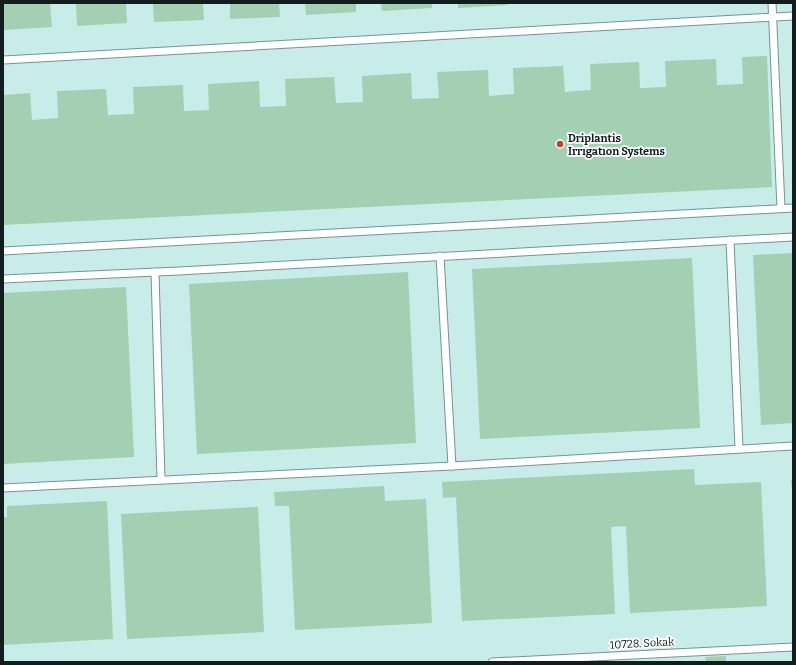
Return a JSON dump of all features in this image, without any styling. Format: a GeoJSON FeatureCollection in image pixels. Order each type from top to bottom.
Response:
{"type":"FeatureCollection","features":[{"type":"Feature","properties":{"kind":"lane"},"geometry":{"type":"LineString","coordinates":[[772,3],[781,208]]}},
{"type":"Feature","properties":{"kind":"lane"},"geometry":{"type":"LineString","coordinates":[[3,60],[793,16]]}},
{"type":"Feature","properties":{"kind":"lane"},"geometry":{"type":"LineString","coordinates":[[3,251],[793,208]]}},
{"type":"Feature","properties":{"kind":"lane"},"geometry":{"type":"LineString","coordinates":[[3,279],[155,272],[793,236]]}},
{"type":"Feature","properties":{"kind":"lane"},"geometry":{"type":"LineString","coordinates":[[730,240],[739,448]]}},
{"type":"Feature","properties":{"kind":"lane"},"geometry":{"type":"LineString","coordinates":[[440,256],[452,466]]}},
{"type":"Feature","properties":{"kind":"lane"},"geometry":{"type":"LineString","coordinates":[[155,272],[161,480]]}},
{"type":"Feature","properties":{"kind":"lane"},"geometry":{"type":"LineString","coordinates":[[3,488],[452,466],[793,446]]}},
{"type":"Feature","properties":{"kind":"lane","name":"10728. Sokak"},"geometry":{"type":"LineString","coordinates":[[492,662],[793,647]]}},
{"type":"Feature","properties":{"kind":"building"},"geometry":{"type":"Polygon","coordinates":[[[3,3],[50,3],[52,27],[3,30],[3,3]]]}},
{"type":"Feature","properties":{"kind":"building"},"geometry":{"type":"Polygon","coordinates":[[[76,3],[126,3],[127,23],[77,26],[76,3]]]}},
{"type":"Feature","properties":{"kind":"building"},"geometry":{"type":"Polygon","coordinates":[[[153,3],[203,3],[204,20],[154,22],[153,3]]]}},
{"type":"Feature","properties":{"kind":"building"},"geometry":{"type":"Polygon","coordinates":[[[230,3],[279,3],[280,17],[230,19],[230,3]]]}},
{"type":"Feature","properties":{"kind":"building"},"geometry":{"type":"Polygon","coordinates":[[[305,3],[356,3],[356,12],[306,15],[305,3]]]}},
{"type":"Feature","properties":{"kind":"building"},"geometry":{"type":"Polygon","coordinates":[[[381,3],[432,3],[432,8],[382,11],[381,3]]]}},
{"type":"Feature","properties":{"kind":"building"},"geometry":{"type":"Polygon","coordinates":[[[458,3],[508,3],[508,5],[458,8],[458,3]]]}},
{"type":"Feature","properties":{"kind":"building"},"geometry":{"type":"Polygon","coordinates":[[[767,56],[772,187],[3,225],[3,95],[30,93],[32,120],[58,118],[57,91],[106,89],[108,115],[134,114],[133,87],[183,85],[184,111],[209,110],[208,84],[259,81],[260,107],[286,106],[285,79],[334,77],[336,103],[363,102],[362,76],[411,73],[412,99],[439,98],[437,72],[488,70],[489,96],[514,94],[513,68],[563,66],[565,92],[591,90],[590,64],[639,62],[640,88],[666,87],[665,61],[716,59],[717,85],[743,84],[742,57],[767,56]]]}},
{"type":"Feature","properties":{"kind":"building"},"geometry":{"type":"Polygon","coordinates":[[[793,253],[793,423],[761,425],[753,255],[793,253]]]}},
{"type":"Feature","properties":{"kind":"building"},"geometry":{"type":"Polygon","coordinates":[[[692,258],[700,428],[480,439],[472,269],[692,258]]]}},
{"type":"Feature","properties":{"kind":"building"},"geometry":{"type":"Polygon","coordinates":[[[408,272],[416,443],[197,454],[189,284],[408,272]]]}},
{"type":"Feature","properties":{"kind":"building"},"geometry":{"type":"Polygon","coordinates":[[[126,287],[134,457],[3,464],[3,293],[126,287]]]}},
{"type":"Feature","properties":{"kind":"building"},"geometry":{"type":"Polygon","coordinates":[[[694,469],[695,485],[761,482],[767,606],[630,613],[626,526],[611,527],[615,614],[462,621],[456,497],[443,498],[442,482],[694,469]]]}},
{"type":"Feature","properties":{"kind":"building"},"geometry":{"type":"Polygon","coordinates":[[[791,480],[793,480],[793,490],[792,490],[791,480]]]}},
{"type":"Feature","properties":{"kind":"building"},"geometry":{"type":"Polygon","coordinates":[[[384,486],[385,501],[426,499],[432,623],[295,630],[289,506],[275,506],[274,492],[384,486]]]}},
{"type":"Feature","properties":{"kind":"building"},"geometry":{"type":"Polygon","coordinates":[[[107,501],[113,639],[3,645],[3,517],[7,517],[7,506],[107,501]]]}},
{"type":"Feature","properties":{"kind":"building"},"geometry":{"type":"Polygon","coordinates":[[[258,507],[264,632],[127,639],[121,514],[258,507]]]}},
{"type":"Feature","properties":{"kind":"building"},"geometry":{"type":"Polygon","coordinates":[[[726,656],[726,662],[706,662],[705,657],[726,656]]]}},
{"type":"Feature","properties":{"kind":"place","name":"Driplantis Irrıgatıon Systems"},"geometry":{"type":"Point","coordinates":[560,144]}}]}
